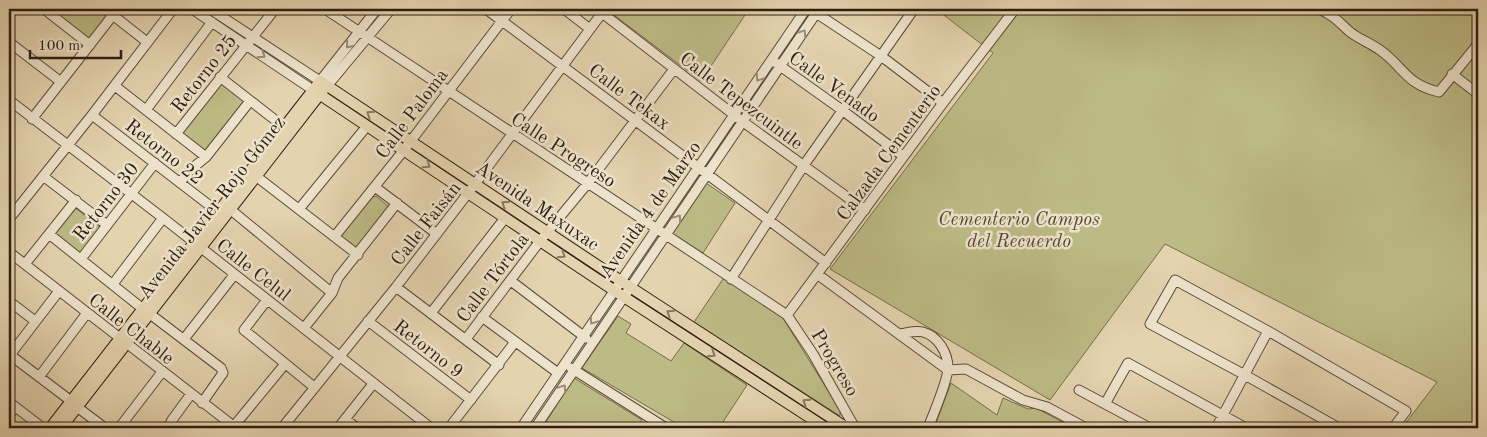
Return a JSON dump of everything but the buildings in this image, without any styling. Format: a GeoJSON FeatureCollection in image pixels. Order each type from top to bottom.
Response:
{"type":"FeatureCollection","features":[{"type":"Feature","properties":{"kind":"main road","name":"Avenida Maxuxac"},"geometry":{"type":"LineString","coordinates":[[320,88],[410,141],[847,428]]}},
{"type":"Feature","properties":{"kind":"main road","name":"Avenida Javier Rojo Gómez"},"geometry":{"type":"LineString","coordinates":[[50,428],[74,404],[197,246],[231,210],[284,127],[320,88]]}},
{"type":"Feature","properties":{"kind":"main road","name":"Avenida Javier Rojo Gómez"},"geometry":{"type":"LineString","coordinates":[[197,246],[218,212],[253,174],[320,88]]}},
{"type":"Feature","properties":{"kind":"main road","name":"Avenida Maxuxac"},"geometry":{"type":"LineString","coordinates":[[346,105],[367,126],[613,290],[826,428]]}},
{"type":"Feature","properties":{"kind":"main road","name":"Avenida Javier Rojo Gómez"},"geometry":{"type":"LineString","coordinates":[[61,428],[74,404]]}},
{"type":"Feature","properties":{"kind":"street"},"geometry":{"type":"LineString","coordinates":[[44,9],[90,45]]}},
{"type":"Feature","properties":{"kind":"street"},"geometry":{"type":"LineString","coordinates":[[105,9],[147,42]]}},
{"type":"Feature","properties":{"kind":"street"},"geometry":{"type":"LineString","coordinates":[[9,219],[115,86],[173,9]]}},
{"type":"Feature","properties":{"kind":"street","name":"Avenida Maxuxac"},"geometry":{"type":"LineString","coordinates":[[192,9],[287,72],[320,88]]}},
{"type":"Feature","properties":{"kind":"street","name":"Avenida Maxuxac"},"geometry":{"type":"LineString","coordinates":[[210,9],[293,63],[320,88]]}},
{"type":"Feature","properties":{"kind":"street","name":"Retorno 25"},"geometry":{"type":"LineString","coordinates":[[176,134],[275,9]]}},
{"type":"Feature","properties":{"kind":"street","name":"Calle Progreso"},"geometry":{"type":"LineString","coordinates":[[325,9],[731,279],[787,314]]}},
{"type":"Feature","properties":{"kind":"street","name":"Avenida Javier Rojo Gómez"},"geometry":{"type":"LineString","coordinates":[[320,88],[377,9]]}},
{"type":"Feature","properties":{"kind":"street","name":"Avenida Javier Rojo Gómez"},"geometry":{"type":"LineString","coordinates":[[320,88],[368,38],[391,9]]}},
{"type":"Feature","properties":{"kind":"street","name":"Calle Tekax"},"geometry":{"type":"LineString","coordinates":[[486,9],[826,263]]}},
{"type":"Feature","properties":{"kind":"street","name":"Calle Paloma"},"geometry":{"type":"LineString","coordinates":[[335,236],[404,150],[511,9]]}},
{"type":"Feature","properties":{"kind":"street"},"geometry":{"type":"LineString","coordinates":[[564,9],[590,29]]}},
{"type":"Feature","properties":{"kind":"street"},"geometry":{"type":"LineString","coordinates":[[731,279],[804,165],[914,9]]}},
{"type":"Feature","properties":{"kind":"street","name":"Calzada Cementerio"},"geometry":{"type":"LineString","coordinates":[[787,314],[943,102],[1016,9]]}},
{"type":"Feature","properties":{"kind":"street"},"geometry":{"type":"LineString","coordinates":[[1319,9],[1328,12],[1352,34],[1381,51],[1410,80],[1426,89],[1438,92],[1478,44]]}},
{"type":"Feature","properties":{"kind":"street"},"geometry":{"type":"LineString","coordinates":[[813,10],[943,102]]}},
{"type":"Feature","properties":{"kind":"street","name":"Avenida 4 de Marzo"},"geometry":{"type":"LineString","coordinates":[[521,428],[771,60],[813,10]]}},
{"type":"Feature","properties":{"kind":"street","name":"Avenida 4 de Marzo"},"geometry":{"type":"LineString","coordinates":[[536,428],[780,66],[813,10]]}},
{"type":"Feature","properties":{"kind":"street","name":"Calle Faisán"},"geometry":{"type":"LineString","coordinates":[[282,428],[437,234],[604,11]]}},
{"type":"Feature","properties":{"kind":"street","name":"Calle Tepezcuintle"},"geometry":{"type":"LineString","coordinates":[[604,11],[742,122],[865,210]]}},
{"type":"Feature","properties":{"kind":"street"},"geometry":{"type":"LineString","coordinates":[[32,119],[113,15]]}},
{"type":"Feature","properties":{"kind":"street"},"geometry":{"type":"LineString","coordinates":[[146,110],[212,22]]}},
{"type":"Feature","properties":{"kind":"street"},"geometry":{"type":"LineString","coordinates":[[9,42],[61,82]]}},
{"type":"Feature","properties":{"kind":"street","name":"Calle Venado"},"geometry":{"type":"LineString","coordinates":[[771,60],[903,156]]}},
{"type":"Feature","properties":{"kind":"street"},"geometry":{"type":"LineString","coordinates":[[287,72],[293,63]]}},
{"type":"Feature","properties":{"kind":"street","name":"Calle Tórtola"},"geometry":{"type":"LineString","coordinates":[[466,339],[674,69]]}},
{"type":"Feature","properties":{"kind":"street"},"geometry":{"type":"LineString","coordinates":[[1452,74],[1478,94]]}},
{"type":"Feature","properties":{"kind":"street"},"geometry":{"type":"LineString","coordinates":[[220,77],[284,127]]}},
{"type":"Feature","properties":{"kind":"street"},"geometry":{"type":"LineString","coordinates":[[115,86],[206,157]]}},
{"type":"Feature","properties":{"kind":"street","name":"Calle Celul"},"geometry":{"type":"LineString","coordinates":[[9,100],[431,428]]}},
{"type":"Feature","properties":{"kind":"street"},"geometry":{"type":"LineString","coordinates":[[180,183],[190,170],[206,157],[250,101]]}},
{"type":"Feature","properties":{"kind":"street","name":"Retorno 22"},"geometry":{"type":"LineString","coordinates":[[92,115],[218,212]]}},
{"type":"Feature","properties":{"kind":"street"},"geometry":{"type":"LineString","coordinates":[[300,208],[367,126]]}},
{"type":"Feature","properties":{"kind":"street","name":"Retorno 30"},"geometry":{"type":"LineString","coordinates":[[81,259],[155,163]]}},
{"type":"Feature","properties":{"kind":"street"},"geometry":{"type":"LineString","coordinates":[[253,174],[358,254]]}},
{"type":"Feature","properties":{"kind":"street"},"geometry":{"type":"LineString","coordinates":[[43,176],[107,225]]}},
{"type":"Feature","properties":{"kind":"street"},"geometry":{"type":"LineString","coordinates":[[375,187],[437,234]]}},
{"type":"Feature","properties":{"kind":"street"},"geometry":{"type":"LineString","coordinates":[[25,264],[76,200]]}},
{"type":"Feature","properties":{"kind":"street"},"geometry":{"type":"LineString","coordinates":[[304,328],[332,293],[338,278],[397,204]]}},
{"type":"Feature","properties":{"kind":"street"},"geometry":{"type":"LineString","coordinates":[[231,210],[332,293]]}},
{"type":"Feature","properties":{"kind":"street"},"geometry":{"type":"LineString","coordinates":[[113,284],[163,218]]}},
{"type":"Feature","properties":{"kind":"street"},"geometry":{"type":"LineString","coordinates":[[431,313],[505,218]]}},
{"type":"Feature","properties":{"kind":"street"},"geometry":{"type":"LineString","coordinates":[[49,234],[220,368],[223,373],[202,403]]}},
{"type":"Feature","properties":{"kind":"street","name":"Calle Chable"},"geometry":{"type":"LineString","coordinates":[[9,252],[235,427]]}},
{"type":"Feature","properties":{"kind":"street"},"geometry":{"type":"LineString","coordinates":[[817,274],[948,370],[966,369],[1024,400],[1047,407],[1086,428]]}},
{"type":"Feature","properties":{"kind":"street"},"geometry":{"type":"LineString","coordinates":[[184,340],[234,275]]}},
{"type":"Feature","properties":{"kind":"street"},"geometry":{"type":"LineString","coordinates":[[1339,428],[1150,324],[1175,280],[1268,331],[1406,411],[1393,428]]}},
{"type":"Feature","properties":{"kind":"street"},"geometry":{"type":"LineString","coordinates":[[511,281],[593,343]]}},
{"type":"Feature","properties":{"kind":"street"},"geometry":{"type":"LineString","coordinates":[[396,286],[499,365]]}},
{"type":"Feature","properties":{"kind":"street"},"geometry":{"type":"LineString","coordinates":[[59,291],[9,354],[105,428]]}},
{"type":"Feature","properties":{"kind":"street"},"geometry":{"type":"LineString","coordinates":[[267,300],[244,330],[314,387]]}},
{"type":"Feature","properties":{"kind":"street"},"geometry":{"type":"LineString","coordinates":[[9,301],[35,321]]}},
{"type":"Feature","properties":{"kind":"street"},"geometry":{"type":"LineString","coordinates":[[39,377],[87,313]]}},
{"type":"Feature","properties":{"kind":"street","name":"Progreso"},"geometry":{"type":"LineString","coordinates":[[787,314],[814,354],[854,428]]}},
{"type":"Feature","properties":{"kind":"street"},"geometry":{"type":"LineString","coordinates":[[482,317],[558,373]]}},
{"type":"Feature","properties":{"kind":"street","name":"Retorno 9"},"geometry":{"type":"LineString","coordinates":[[368,321],[471,400]]}},
{"type":"Feature","properties":{"kind":"street"},"geometry":{"type":"LineString","coordinates":[[1216,428],[1268,331]]}},
{"type":"Feature","properties":{"kind":"street"},"geometry":{"type":"LineString","coordinates":[[899,334],[922,332],[933,337],[941,344],[946,358],[948,370],[928,428]]}},
{"type":"Feature","properties":{"kind":"street"},"geometry":{"type":"LineString","coordinates":[[449,428],[515,342]]}},
{"type":"Feature","properties":{"kind":"street"},"geometry":{"type":"LineString","coordinates":[[565,362],[654,425],[666,428]]}},
{"type":"Feature","properties":{"kind":"street"},"geometry":{"type":"LineString","coordinates":[[1106,404],[1128,363],[1246,428]]}},
{"type":"Feature","properties":{"kind":"street"},"geometry":{"type":"LineString","coordinates":[[235,427],[285,364]]}},
{"type":"Feature","properties":{"kind":"street"},"geometry":{"type":"LineString","coordinates":[[119,428],[162,372]]}},
{"type":"Feature","properties":{"kind":"street"},"geometry":{"type":"LineString","coordinates":[[338,428],[373,384]]}},
{"type":"Feature","properties":{"kind":"street"},"geometry":{"type":"LineString","coordinates":[[1079,390],[1150,428]]}},
{"type":"Feature","properties":{"kind":"street"},"geometry":{"type":"LineString","coordinates":[[171,426],[191,394]]}},
{"type":"Feature","properties":{"kind":"street"},"geometry":{"type":"LineString","coordinates":[[9,415],[12,404],[43,428]]}},
{"type":"Feature","properties":{"kind":"street"},"geometry":{"type":"LineString","coordinates":[[346,419],[357,428]]}},
{"type":"Feature","properties":{"kind":"green space"},"geometry":{"type":"Polygon","coordinates":[[[49,9],[101,9],[109,15],[89,41],[49,9]]]}},
{"type":"Feature","properties":{"kind":"green space"},"geometry":{"type":"Polygon","coordinates":[[[613,9],[749,9],[701,81],[610,12],[613,9]]]}},
{"type":"Feature","properties":{"kind":"green space","name":"Cementerio Campos del Recuerdo"},"geometry":{"type":"Polygon","coordinates":[[[936,9],[1478,9],[1478,39],[1471,47],[1478,53],[1478,428],[1402,428],[1437,382],[1165,244],[1050,400],[830,269],[993,53],[936,9]]]}},
{"type":"Feature","properties":{"kind":"green space"},"geometry":{"type":"Polygon","coordinates":[[[222,81],[246,100],[204,152],[180,131],[222,81]]]}},
{"type":"Feature","properties":{"kind":"green space"},"geometry":{"type":"Polygon","coordinates":[[[706,183],[735,203],[703,253],[671,233],[706,183]]]}},
{"type":"Feature","properties":{"kind":"green space"},"geometry":{"type":"Polygon","coordinates":[[[371,194],[389,207],[356,252],[337,237],[371,194]]]}},
{"type":"Feature","properties":{"kind":"green space"},"geometry":{"type":"Polygon","coordinates":[[[74,207],[100,227],[79,255],[53,233],[74,207]]]}},
{"type":"Feature","properties":{"kind":"green space"},"geometry":{"type":"Polygon","coordinates":[[[725,276],[781,315],[840,410],[840,416],[694,322],[725,276]]]}},
{"type":"Feature","properties":{"kind":"green space"},"geometry":{"type":"Polygon","coordinates":[[[618,316],[631,324],[626,333],[671,361],[684,343],[747,385],[719,428],[684,428],[582,368],[618,316]]]}},
{"type":"Feature","properties":{"kind":"green space"},"geometry":{"type":"Polygon","coordinates":[[[574,378],[642,420],[636,428],[542,428],[574,378]]]}},
{"type":"Feature","properties":{"kind":"green space"},"geometry":{"type":"Polygon","coordinates":[[[951,383],[997,415],[1003,398],[1028,409],[1036,408],[1074,428],[934,428],[951,383]]]}}]}
